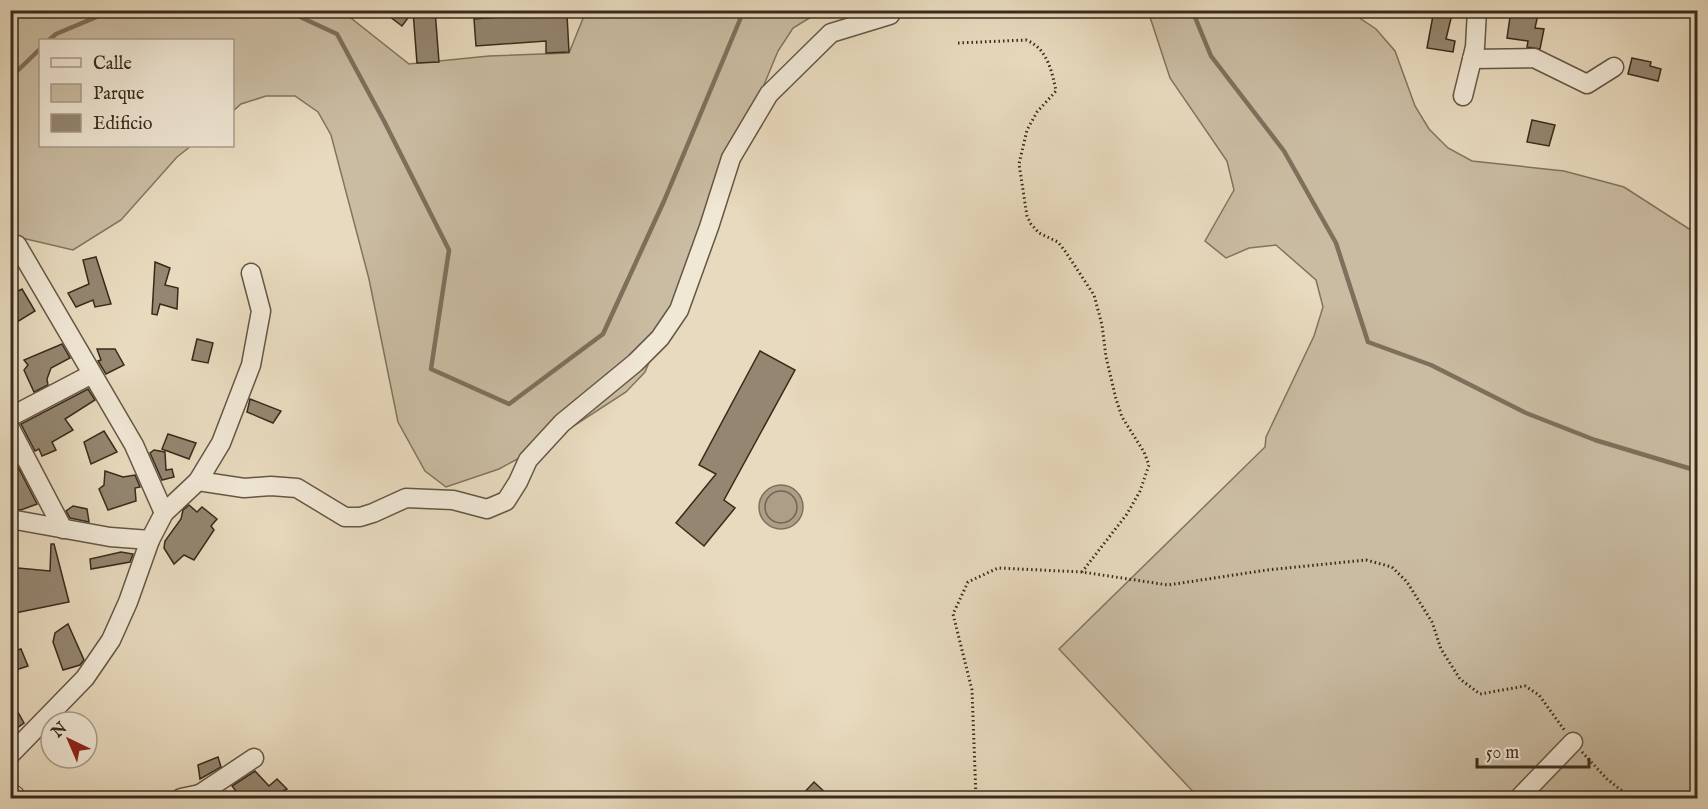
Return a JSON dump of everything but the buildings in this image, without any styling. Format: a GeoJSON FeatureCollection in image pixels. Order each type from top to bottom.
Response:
{"type":"FeatureCollection","features":[{"type":"Feature","properties":{"kind":"street"},"geometry":{"type":"LineString","coordinates":[[1463,96],[1475,47],[1477,10]]}},
{"type":"Feature","properties":{"kind":"street"},"geometry":{"type":"LineString","coordinates":[[198,481],[244,488],[271,486],[297,488],[345,517],[360,517],[373,513],[406,498],[453,500],[487,509],[506,501],[528,460],[562,423],[634,363],[660,338],[679,310],[731,158],[769,94],[831,33],[890,15]]}},
{"type":"Feature","properties":{"kind":"street"},"geometry":{"type":"LineString","coordinates":[[1472,59],[1534,58],[1587,84],[1614,67]]}},
{"type":"Feature","properties":{"kind":"street"},"geometry":{"type":"LineString","coordinates":[[17,245],[134,446],[164,513]]}},
{"type":"Feature","properties":{"kind":"street"},"geometry":{"type":"LineString","coordinates":[[10,755],[85,678],[111,640],[128,602],[150,540],[164,513],[198,481],[221,442],[251,365],[261,311],[251,273]]}},
{"type":"Feature","properties":{"kind":"street"},"geometry":{"type":"LineString","coordinates":[[10,417],[92,374]]}},
{"type":"Feature","properties":{"kind":"street"},"geometry":{"type":"LineString","coordinates":[[10,428],[63,529]]}},
{"type":"Feature","properties":{"kind":"street"},"geometry":{"type":"LineString","coordinates":[[10,519],[110,537],[150,540]]}},
{"type":"Feature","properties":{"kind":"street"},"geometry":{"type":"LineString","coordinates":[[1518,798],[1574,742]]}},
{"type":"Feature","properties":{"kind":"street"},"geometry":{"type":"LineString","coordinates":[[181,798],[203,796],[254,758]]}},
{"type":"Feature","properties":{"kind":"path"},"geometry":{"type":"LineString","coordinates":[[958,43],[1026,40],[1034,44],[1048,60],[1056,91],[1037,112],[1027,130],[1019,164],[1027,216],[1030,224],[1040,233],[1058,242],[1094,295],[1116,399],[1122,417],[1144,452],[1149,465],[1140,491],[1127,514],[1082,572]]}},
{"type":"Feature","properties":{"kind":"path"},"geometry":{"type":"LineString","coordinates":[[976,798],[972,690],[953,614],[968,582],[998,568],[1082,572],[1168,585],[1267,570],[1366,560],[1392,567],[1407,582],[1432,622],[1442,649],[1460,679],[1480,694],[1525,686],[1539,695],[1574,742],[1607,778],[1631,798]]}},
{"type":"Feature","properties":{"kind":"green space"},"geometry":{"type":"Polygon","coordinates":[[[10,11],[342,11],[409,64],[489,56],[569,53],[586,11],[821,11],[793,28],[778,51],[645,372],[626,392],[552,440],[499,469],[446,487],[425,471],[398,422],[369,279],[331,135],[318,112],[295,96],[266,96],[241,104],[234,110],[234,39],[39,39],[39,147],[190,147],[177,157],[121,220],[73,250],[22,238],[11,239],[10,11]]]}},
{"type":"Feature","properties":{"kind":"green space"},"geometry":{"type":"Polygon","coordinates":[[[1148,11],[1349,11],[1376,29],[1395,51],[1415,106],[1429,129],[1448,148],[1472,161],[1564,171],[1624,187],[1697,234],[1697,798],[1199,798],[1059,649],[1265,447],[1266,437],[1314,336],[1323,307],[1316,280],[1276,245],[1249,248],[1226,258],[1205,241],[1234,190],[1227,161],[1170,78],[1148,11]]]}},
{"type":"Feature","properties":{"kind":"water"},"geometry":{"type":"Polygon","coordinates":[[[781,485],[790,486],[797,491],[802,498],[802,516],[797,523],[790,528],[781,529],[772,528],[765,523],[760,516],[759,507],[760,498],[765,491],[772,486],[781,485]]]}},
{"type":"Feature","properties":{"kind":"waterway"},"geometry":{"type":"LineString","coordinates":[[50,39],[56,34],[113,10]]}},
{"type":"Feature","properties":{"kind":"waterway"},"geometry":{"type":"LineString","coordinates":[[285,10],[337,34],[449,250],[431,369],[509,404],[603,334],[664,201],[744,10]]}},
{"type":"Feature","properties":{"kind":"waterway"},"geometry":{"type":"LineString","coordinates":[[1192,10],[1211,56],[1284,151],[1336,243],[1368,342],[1431,365],[1526,413],[1595,440],[1698,471]]}},
{"type":"Feature","properties":{"kind":"waterway"},"geometry":{"type":"LineString","coordinates":[[10,78],[39,50]]}}]}
